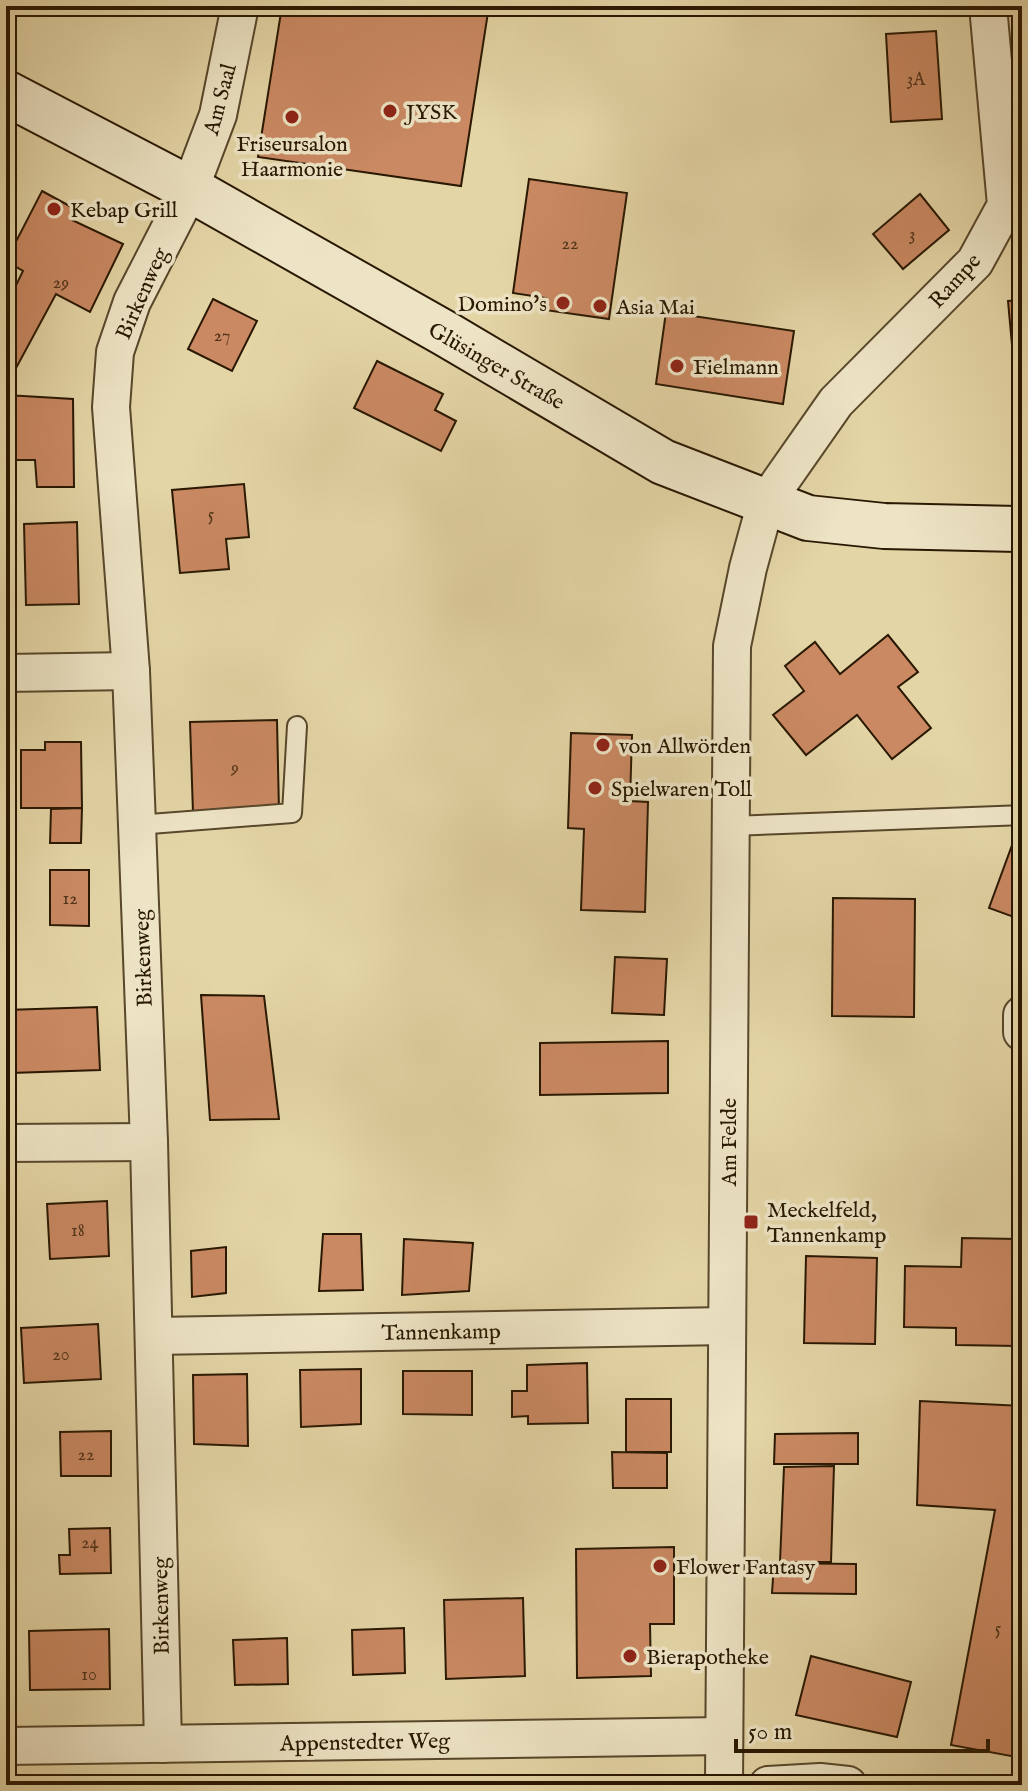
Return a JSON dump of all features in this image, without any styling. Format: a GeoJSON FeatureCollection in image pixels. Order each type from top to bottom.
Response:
{"type":"FeatureCollection","features":[{"type":"Feature","properties":{"kind":"main road","name":"Glüsinger Straße"},"geometry":{"type":"LineString","coordinates":[[6,93],[190,189],[663,462],[808,518],[849,524],[1022,529]]}},
{"type":"Feature","properties":{"kind":"street","name":"Am Saal"},"geometry":{"type":"LineString","coordinates":[[190,189],[218,115],[240,6]]}},
{"type":"Feature","properties":{"kind":"street","name":"Rampe"},"geometry":{"type":"LineString","coordinates":[[766,502],[836,402],[975,262],[1014,205],[988,6]]}},
{"type":"Feature","properties":{"kind":"street","name":"Birkenweg"},"geometry":{"type":"LineString","coordinates":[[163,1744],[149,1142],[137,825],[131,671],[111,407],[115,352],[132,302],[190,189]]}},
{"type":"Feature","properties":{"kind":"street","name":"Am Felde"},"geometry":{"type":"LineString","coordinates":[[724,1785],[732,646],[766,502]]}},
{"type":"Feature","properties":{"kind":"street"},"geometry":{"type":"LineString","coordinates":[[6,673],[131,671]]}},
{"type":"Feature","properties":{"kind":"street"},"geometry":{"type":"LineString","coordinates":[[1022,1015],[1022,1032]]}},
{"type":"Feature","properties":{"kind":"street"},"geometry":{"type":"LineString","coordinates":[[6,1143],[149,1142]]}},
{"type":"Feature","properties":{"kind":"street","name":"Tannenkamp"},"geometry":{"type":"LineString","coordinates":[[154,1336],[727,1326]]}},
{"type":"Feature","properties":{"kind":"street","name":"Appenstedter Weg"},"geometry":{"type":"LineString","coordinates":[[6,1746],[724,1736]]}},
{"type":"Feature","properties":{"kind":"street"},"geometry":{"type":"LineString","coordinates":[[768,1785],[820,1782],[848,1785]]}},
{"type":"Feature","properties":{"kind":"lane"},"geometry":{"type":"LineString","coordinates":[[137,825],[292,813],[297,726]]}},
{"type":"Feature","properties":{"kind":"lane"},"geometry":{"type":"LineString","coordinates":[[731,826],[1022,815]]}},
{"type":"Feature","properties":{"kind":"building"},"geometry":{"type":"Polygon","coordinates":[[[282,6],[489,6],[461,186],[258,157],[282,6]]]}},
{"type":"Feature","properties":{"kind":"building"},"geometry":{"type":"Polygon","coordinates":[[[936,31],[942,119],[891,122],[886,34],[936,31]]]}},
{"type":"Feature","properties":{"kind":"building"},"geometry":{"type":"Polygon","coordinates":[[[6,171],[16,176],[6,196],[6,171]]]}},
{"type":"Feature","properties":{"kind":"building"},"geometry":{"type":"Polygon","coordinates":[[[529,179],[627,193],[609,319],[545,310],[546,298],[513,293],[529,179]]]}},
{"type":"Feature","properties":{"kind":"building"},"geometry":{"type":"Polygon","coordinates":[[[42,191],[77,210],[72,220],[123,244],[90,312],[56,294],[9,381],[6,380],[6,306],[23,271],[6,261],[42,191]]]}},
{"type":"Feature","properties":{"kind":"building"},"geometry":{"type":"Polygon","coordinates":[[[920,194],[949,230],[903,269],[873,234],[920,194]]]}},
{"type":"Feature","properties":{"kind":"building"},"geometry":{"type":"Polygon","coordinates":[[[1022,268],[1022,300],[1018,269],[1022,268]]]}},
{"type":"Feature","properties":{"kind":"building"},"geometry":{"type":"Polygon","coordinates":[[[213,299],[257,321],[232,371],[188,349],[213,299]]]}},
{"type":"Feature","properties":{"kind":"building"},"geometry":{"type":"Polygon","coordinates":[[[1022,300],[1022,344],[1012,345],[1008,301],[1022,300]]]}},
{"type":"Feature","properties":{"kind":"building"},"geometry":{"type":"Polygon","coordinates":[[[666,312],[794,331],[783,404],[656,384],[666,312]]]}},
{"type":"Feature","properties":{"kind":"building"},"geometry":{"type":"Polygon","coordinates":[[[377,361],[443,394],[435,410],[456,421],[441,451],[354,408],[377,361]]]}},
{"type":"Feature","properties":{"kind":"building"},"geometry":{"type":"Polygon","coordinates":[[[1022,386],[1022,434],[1017,387],[1022,386]]]}},
{"type":"Feature","properties":{"kind":"building"},"geometry":{"type":"Polygon","coordinates":[[[6,395],[73,399],[74,487],[37,487],[35,460],[6,460],[6,395]]]}},
{"type":"Feature","properties":{"kind":"building"},"geometry":{"type":"Polygon","coordinates":[[[244,484],[249,537],[226,539],[229,569],[180,573],[172,490],[244,484]]]}},
{"type":"Feature","properties":{"kind":"building"},"geometry":{"type":"Polygon","coordinates":[[[77,522],[79,604],[26,605],[24,524],[77,522]]]}},
{"type":"Feature","properties":{"kind":"building"},"geometry":{"type":"Polygon","coordinates":[[[888,635],[918,672],[898,687],[931,728],[892,759],[857,715],[806,755],[773,715],[804,691],[785,666],[815,642],[840,674],[888,635]]]}},
{"type":"Feature","properties":{"kind":"building"},"geometry":{"type":"Polygon","coordinates":[[[277,720],[279,811],[193,813],[190,722],[277,720]]]}},
{"type":"Feature","properties":{"kind":"building"},"geometry":{"type":"Polygon","coordinates":[[[571,733],[632,735],[630,801],[648,802],[645,912],[581,910],[584,829],[568,828],[571,733]]]}},
{"type":"Feature","properties":{"kind":"building"},"geometry":{"type":"Polygon","coordinates":[[[45,742],[81,742],[82,808],[21,808],[21,750],[45,750],[45,742]]]}},
{"type":"Feature","properties":{"kind":"building"},"geometry":{"type":"Polygon","coordinates":[[[82,808],[81,843],[50,843],[51,809],[82,808]]]}},
{"type":"Feature","properties":{"kind":"building"},"geometry":{"type":"Polygon","coordinates":[[[1015,837],[1022,840],[1022,920],[989,908],[1015,837]]]}},
{"type":"Feature","properties":{"kind":"building"},"geometry":{"type":"Polygon","coordinates":[[[50,870],[89,870],[89,926],[50,925],[50,870]]]}},
{"type":"Feature","properties":{"kind":"building"},"geometry":{"type":"Polygon","coordinates":[[[833,898],[915,899],[914,1017],[832,1016],[833,898]]]}},
{"type":"Feature","properties":{"kind":"building"},"geometry":{"type":"Polygon","coordinates":[[[615,957],[667,959],[664,1015],[612,1013],[615,957]]]}},
{"type":"Feature","properties":{"kind":"building"},"geometry":{"type":"Polygon","coordinates":[[[201,995],[264,996],[279,1119],[210,1120],[201,995]]]}},
{"type":"Feature","properties":{"kind":"building"},"geometry":{"type":"Polygon","coordinates":[[[97,1007],[100,1070],[11,1073],[11,1087],[6,1087],[6,1010],[97,1007]]]}},
{"type":"Feature","properties":{"kind":"building"},"geometry":{"type":"Polygon","coordinates":[[[668,1041],[668,1093],[540,1095],[540,1043],[668,1041]]]}},
{"type":"Feature","properties":{"kind":"building"},"geometry":{"type":"Polygon","coordinates":[[[107,1201],[109,1256],[50,1259],[47,1204],[107,1201]]]}},
{"type":"Feature","properties":{"kind":"building"},"geometry":{"type":"Polygon","coordinates":[[[323,1234],[361,1234],[363,1290],[319,1291],[323,1234]]]}},
{"type":"Feature","properties":{"kind":"building"},"geometry":{"type":"Polygon","coordinates":[[[962,1238],[1022,1239],[1022,1346],[956,1345],[956,1328],[904,1327],[905,1266],[961,1267],[962,1238]]]}},
{"type":"Feature","properties":{"kind":"building"},"geometry":{"type":"Polygon","coordinates":[[[404,1239],[473,1243],[469,1291],[402,1295],[404,1239]]]}},
{"type":"Feature","properties":{"kind":"building"},"geometry":{"type":"Polygon","coordinates":[[[226,1247],[226,1293],[192,1297],[191,1251],[226,1247]]]}},
{"type":"Feature","properties":{"kind":"building"},"geometry":{"type":"Polygon","coordinates":[[[806,1256],[877,1258],[875,1344],[804,1343],[806,1256]]]}},
{"type":"Feature","properties":{"kind":"building"},"geometry":{"type":"Polygon","coordinates":[[[98,1324],[101,1379],[24,1383],[21,1328],[98,1324]]]}},
{"type":"Feature","properties":{"kind":"building"},"geometry":{"type":"Polygon","coordinates":[[[587,1363],[588,1423],[528,1424],[528,1416],[512,1417],[512,1391],[527,1391],[527,1365],[587,1363]]]}},
{"type":"Feature","properties":{"kind":"building"},"geometry":{"type":"Polygon","coordinates":[[[361,1369],[361,1424],[301,1427],[300,1370],[361,1369]]]}},
{"type":"Feature","properties":{"kind":"building"},"geometry":{"type":"Polygon","coordinates":[[[403,1371],[472,1371],[472,1415],[403,1414],[403,1371]]]}},
{"type":"Feature","properties":{"kind":"building"},"geometry":{"type":"Polygon","coordinates":[[[247,1374],[248,1446],[194,1444],[193,1375],[247,1374]]]}},
{"type":"Feature","properties":{"kind":"building"},"geometry":{"type":"Polygon","coordinates":[[[626,1399],[671,1399],[671,1452],[626,1452],[626,1399]]]}},
{"type":"Feature","properties":{"kind":"building"},"geometry":{"type":"Polygon","coordinates":[[[920,1401],[1022,1406],[1022,1758],[951,1745],[995,1510],[917,1505],[920,1401]]]}},
{"type":"Feature","properties":{"kind":"building"},"geometry":{"type":"Polygon","coordinates":[[[111,1431],[111,1476],[61,1476],[60,1432],[111,1431]]]}},
{"type":"Feature","properties":{"kind":"building"},"geometry":{"type":"Polygon","coordinates":[[[858,1433],[858,1464],[774,1464],[775,1434],[858,1433]]]}},
{"type":"Feature","properties":{"kind":"building"},"geometry":{"type":"Polygon","coordinates":[[[612,1452],[667,1453],[667,1488],[613,1488],[612,1452]]]}},
{"type":"Feature","properties":{"kind":"building"},"geometry":{"type":"Polygon","coordinates":[[[834,1466],[831,1562],[780,1562],[784,1467],[834,1466]]]}},
{"type":"Feature","properties":{"kind":"building"},"geometry":{"type":"Polygon","coordinates":[[[110,1528],[111,1573],[60,1574],[59,1555],[70,1555],[69,1529],[110,1528]]]}},
{"type":"Feature","properties":{"kind":"building"},"geometry":{"type":"Polygon","coordinates":[[[674,1547],[674,1624],[650,1624],[651,1676],[577,1678],[576,1549],[674,1547]]]}},
{"type":"Feature","properties":{"kind":"building"},"geometry":{"type":"Polygon","coordinates":[[[774,1563],[856,1564],[856,1594],[772,1593],[774,1563]]]}},
{"type":"Feature","properties":{"kind":"building"},"geometry":{"type":"Polygon","coordinates":[[[523,1598],[525,1676],[446,1679],[444,1600],[523,1598]]]}},
{"type":"Feature","properties":{"kind":"building"},"geometry":{"type":"Polygon","coordinates":[[[404,1628],[405,1673],[353,1675],[352,1630],[404,1628]]]}},
{"type":"Feature","properties":{"kind":"building"},"geometry":{"type":"Polygon","coordinates":[[[109,1629],[110,1689],[30,1690],[29,1631],[109,1629]]]}},
{"type":"Feature","properties":{"kind":"building"},"geometry":{"type":"Polygon","coordinates":[[[287,1638],[288,1684],[235,1685],[233,1640],[287,1638]]]}},
{"type":"Feature","properties":{"kind":"building"},"geometry":{"type":"Polygon","coordinates":[[[811,1656],[911,1682],[897,1737],[796,1715],[811,1656]]]}},
{"type":"Feature","properties":{"kind":"place","name":"JYSK"},"geometry":{"type":"Point","coordinates":[390,111]}},
{"type":"Feature","properties":{"kind":"place","name":"Friseursalon Haarmonie"},"geometry":{"type":"Point","coordinates":[292,117]}},
{"type":"Feature","properties":{"kind":"place","name":"Kebap Grill"},"geometry":{"type":"Point","coordinates":[54,209]}},
{"type":"Feature","properties":{"kind":"place","name":"Domino's"},"geometry":{"type":"Point","coordinates":[563,303]}},
{"type":"Feature","properties":{"kind":"place","name":"Asia Mai"},"geometry":{"type":"Point","coordinates":[600,306]}},
{"type":"Feature","properties":{"kind":"place","name":"Fielmann"},"geometry":{"type":"Point","coordinates":[677,366]}},
{"type":"Feature","properties":{"kind":"place","name":"von Allwörden"},"geometry":{"type":"Point","coordinates":[603,745]}},
{"type":"Feature","properties":{"kind":"place","name":"Spielwaren Toll"},"geometry":{"type":"Point","coordinates":[595,788]}},
{"type":"Feature","properties":{"kind":"place","name":"Meckelfeld, Tannenkamp"},"geometry":{"type":"Point","coordinates":[751,1222]}},
{"type":"Feature","properties":{"kind":"place","name":"Flower Fantasy"},"geometry":{"type":"Point","coordinates":[660,1566]}},
{"type":"Feature","properties":{"kind":"place","name":"Bierapotheke"},"geometry":{"type":"Point","coordinates":[630,1656]}}]}
